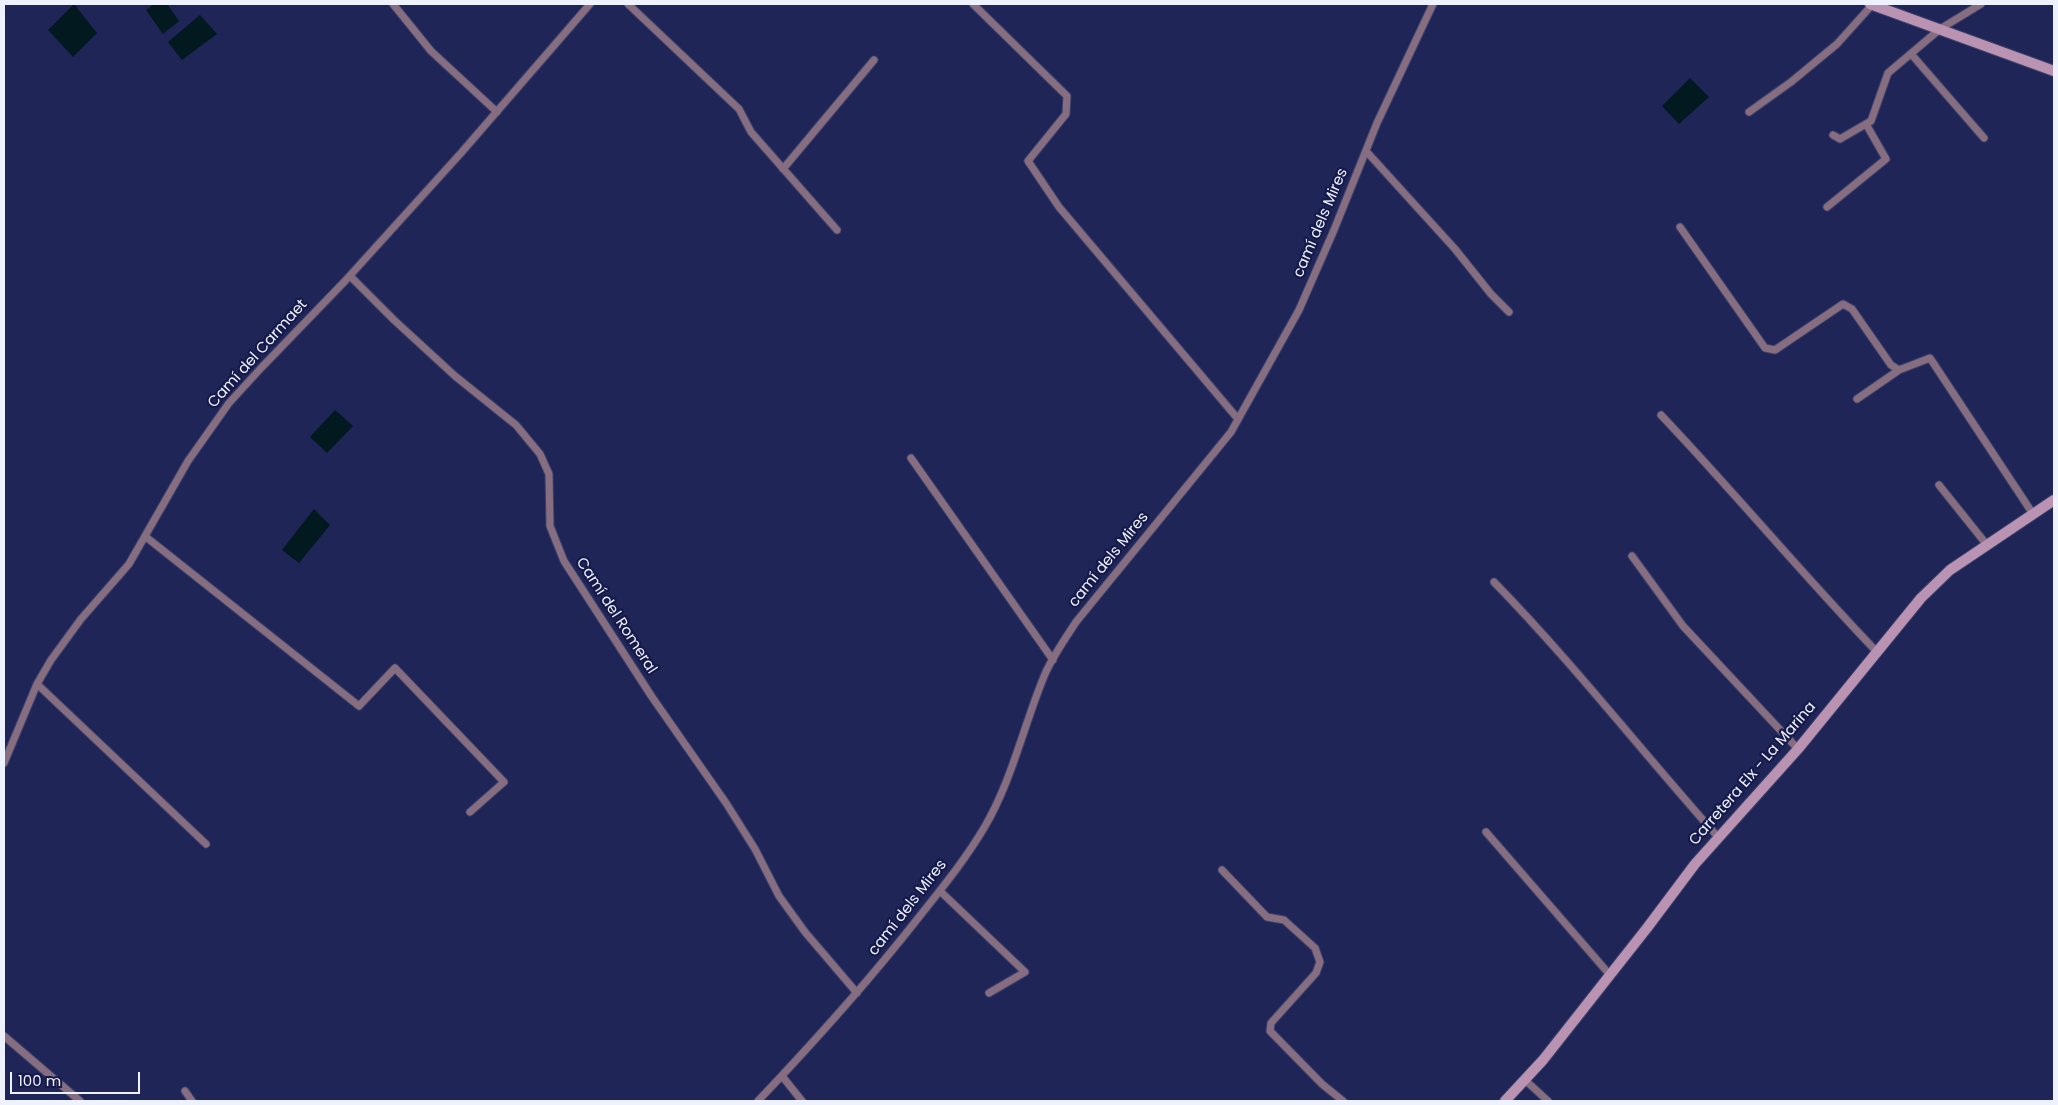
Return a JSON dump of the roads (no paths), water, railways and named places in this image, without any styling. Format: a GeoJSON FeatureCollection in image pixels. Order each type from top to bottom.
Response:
{"type":"FeatureCollection","features":[{"type":"Feature","properties":{"kind":"main road"},"geometry":{"type":"LineString","coordinates":[[1871,4],[2054,71]]}},
{"type":"Feature","properties":{"kind":"main road","name":"Carretera Elx - La Marina"},"geometry":{"type":"LineString","coordinates":[[1505,1101],[1525,1080],[1610,975],[1695,864],[1798,749],[1921,598],[1950,570],[2054,500]]}},
{"type":"Feature","properties":{"kind":"street"},"geometry":{"type":"LineString","coordinates":[[393,4],[431,51],[497,112]]}},
{"type":"Feature","properties":{"kind":"street","name":"Camí del Carmaet"},"geometry":{"type":"LineString","coordinates":[[4,763],[37,684],[67,637],[129,564],[188,461],[229,403],[262,366],[350,276],[497,112],[590,4]]}},
{"type":"Feature","properties":{"kind":"street"},"geometry":{"type":"LineString","coordinates":[[628,4],[739,109],[751,132],[837,230]]}},
{"type":"Feature","properties":{"kind":"street"},"geometry":{"type":"LineString","coordinates":[[973,4],[1067,96],[1066,114],[1028,161],[1059,208],[1238,419]]}},
{"type":"Feature","properties":{"kind":"street","name":"camí dels Mires"},"geometry":{"type":"LineString","coordinates":[[758,1101],[857,993],[940,891],[984,828],[1007,776],[1046,672],[1076,622],[1231,432],[1299,310],[1366,151],[1433,4]]}},
{"type":"Feature","properties":{"kind":"street"},"geometry":{"type":"LineString","coordinates":[[1749,112],[1791,82],[1836,44],[1871,4]]}},
{"type":"Feature","properties":{"kind":"street"},"geometry":{"type":"LineString","coordinates":[[1833,135],[1840,139],[1871,121],[1888,73],[1912,55],[1940,29],[1981,4]]}},
{"type":"Feature","properties":{"kind":"street"},"geometry":{"type":"LineString","coordinates":[[1912,55],[1984,138]]}},
{"type":"Feature","properties":{"kind":"street"},"geometry":{"type":"LineString","coordinates":[[783,169],[874,60]]}},
{"type":"Feature","properties":{"kind":"street"},"geometry":{"type":"LineString","coordinates":[[1827,207],[1886,159],[1866,124]]}},
{"type":"Feature","properties":{"kind":"street"},"geometry":{"type":"LineString","coordinates":[[1366,151],[1454,249],[1491,294],[1510,312]]}},
{"type":"Feature","properties":{"kind":"street"},"geometry":{"type":"LineString","coordinates":[[1680,227],[1765,348],[1775,350],[1843,304],[1852,309],[1891,365],[1900,370]]}},
{"type":"Feature","properties":{"kind":"street","name":"Camí del Romeral"},"geometry":{"type":"LineString","coordinates":[[350,276],[421,345],[516,425],[540,454],[549,474],[550,526],[564,561],[652,697],[726,803],[755,849],[779,896],[805,932],[857,993]]}},
{"type":"Feature","properties":{"kind":"street"},"geometry":{"type":"LineString","coordinates":[[1857,399],[1900,370],[1930,358],[2033,514]]}},
{"type":"Feature","properties":{"kind":"street"},"geometry":{"type":"LineString","coordinates":[[1661,415],[1723,481],[1814,586],[1876,652]]}},
{"type":"Feature","properties":{"kind":"street"},"geometry":{"type":"LineString","coordinates":[[910,458],[1052,660]]}},
{"type":"Feature","properties":{"kind":"street"},"geometry":{"type":"LineString","coordinates":[[1939,485],[1988,545]]}},
{"type":"Feature","properties":{"kind":"street"},"geometry":{"type":"LineString","coordinates":[[146,537],[359,706],[395,668],[504,782],[470,812]]}},
{"type":"Feature","properties":{"kind":"street"},"geometry":{"type":"LineString","coordinates":[[1632,556],[1684,626],[1798,749]]}},
{"type":"Feature","properties":{"kind":"street"},"geometry":{"type":"LineString","coordinates":[[1494,582],[1548,636],[1654,765],[1718,837]]}},
{"type":"Feature","properties":{"kind":"street"},"geometry":{"type":"LineString","coordinates":[[37,684],[206,844]]}},
{"type":"Feature","properties":{"kind":"street"},"geometry":{"type":"LineString","coordinates":[[1486,832],[1610,975]]}},
{"type":"Feature","properties":{"kind":"street"},"geometry":{"type":"LineString","coordinates":[[1222,870],[1267,917],[1284,920],[1315,948],[1320,962],[1316,974],[1271,1023],[1270,1031],[1322,1084],[1343,1101]]}},
{"type":"Feature","properties":{"kind":"street"},"geometry":{"type":"LineString","coordinates":[[940,891],[1025,972],[989,994]]}},
{"type":"Feature","properties":{"kind":"street"},"geometry":{"type":"LineString","coordinates":[[4,1036],[80,1101]]}},
{"type":"Feature","properties":{"kind":"street"},"geometry":{"type":"LineString","coordinates":[[782,1076],[802,1101]]}},
{"type":"Feature","properties":{"kind":"street"},"geometry":{"type":"LineString","coordinates":[[1525,1080],[1548,1101]]}},
{"type":"Feature","properties":{"kind":"street"},"geometry":{"type":"LineString","coordinates":[[185,1091],[192,1101]]}},
{"type":"Feature","properties":{"kind":"water"},"geometry":{"type":"Polygon","coordinates":[[[74,4],[97,33],[73,57],[48,30],[74,4]]]}},
{"type":"Feature","properties":{"kind":"water"},"geometry":{"type":"Polygon","coordinates":[[[154,4],[167,4],[179,21],[163,34],[146,10],[154,4]]]}},
{"type":"Feature","properties":{"kind":"water"},"geometry":{"type":"Polygon","coordinates":[[[200,15],[217,34],[182,60],[168,42],[200,15]]]}},
{"type":"Feature","properties":{"kind":"water"},"geometry":{"type":"Polygon","coordinates":[[[1690,78],[1709,97],[1679,124],[1662,106],[1690,78]]]}},
{"type":"Feature","properties":{"kind":"water"},"geometry":{"type":"Polygon","coordinates":[[[335,410],[353,426],[327,453],[310,437],[335,410]]]}},
{"type":"Feature","properties":{"kind":"water"},"geometry":{"type":"Polygon","coordinates":[[[314,509],[330,525],[299,563],[282,550],[314,509]]]}}]}
